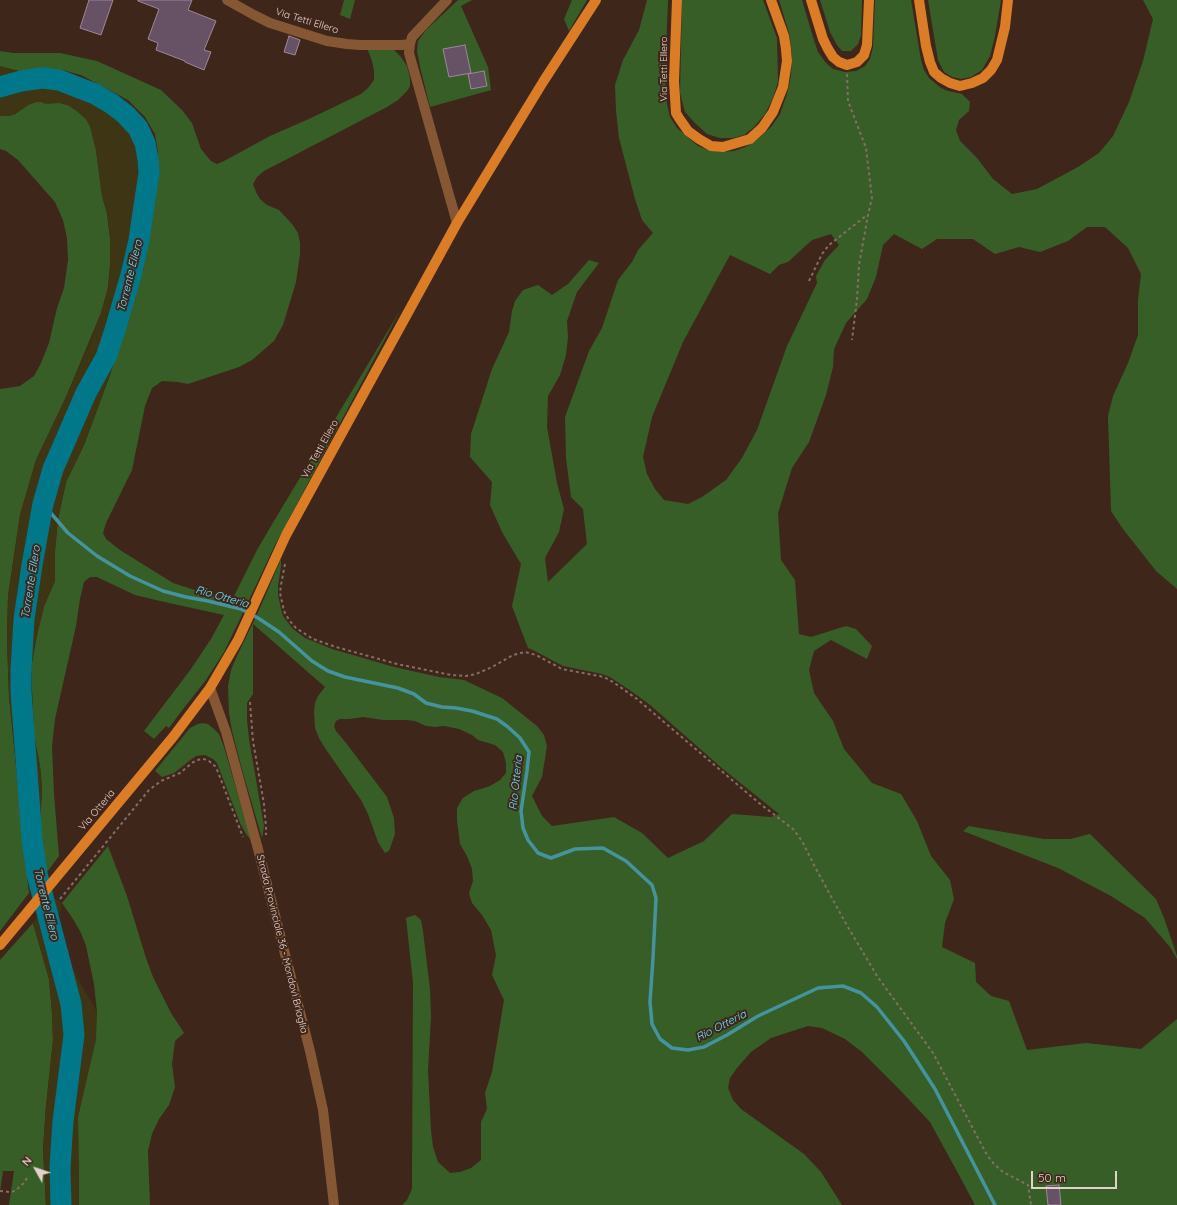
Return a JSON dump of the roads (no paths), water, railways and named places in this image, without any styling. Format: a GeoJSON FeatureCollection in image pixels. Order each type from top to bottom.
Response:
{"type":"FeatureCollection","features":[{"type":"Feature","properties":{"kind":"main road","name":"Via Tetti Ellero"},"geometry":{"type":"LineString","coordinates":[[210,688],[230,655],[247,622],[281,546],[457,223],[542,82],[596,0]]}},
{"type":"Feature","properties":{"kind":"main road","name":"Via Tetti Ellero"},"geometry":{"type":"LineString","coordinates":[[677,0],[674,81],[676,113],[688,131],[699,140],[711,146],[723,147],[750,139],[762,128],[773,112],[783,88],[787,61],[786,49],[784,36],[771,0]]}},
{"type":"Feature","properties":{"kind":"main road"},"geometry":{"type":"LineString","coordinates":[[811,0],[823,39],[828,49],[833,57],[839,62],[847,65],[857,62],[864,55],[867,45],[869,0]]}},
{"type":"Feature","properties":{"kind":"main road"},"geometry":{"type":"LineString","coordinates":[[919,0],[926,46],[934,72],[950,83],[960,86],[983,78],[994,65],[1000,50],[1005,27],[1008,0]]}},
{"type":"Feature","properties":{"kind":"main road","name":"Via Otteria"},"geometry":{"type":"LineString","coordinates":[[0,945],[173,737],[210,688]]}},
{"type":"Feature","properties":{"kind":"street","name":"Via Tetti Ellero"},"geometry":{"type":"LineString","coordinates":[[227,0],[270,23],[327,41],[360,45],[410,44]]}},
{"type":"Feature","properties":{"kind":"street"},"geometry":{"type":"LineString","coordinates":[[447,0],[415,34],[411,40],[410,52],[457,223]]}},
{"type":"Feature","properties":{"kind":"street","name":"Strada Provinciale 36 - Mondovì Briaglia"},"geometry":{"type":"LineString","coordinates":[[210,688],[226,732],[258,849],[321,1098],[328,1140],[334,1205]]}},
{"type":"Feature","properties":{"kind":"waterway","name":"Torrente Ellero"},"geometry":{"type":"LineString","coordinates":[[0,87],[21,81],[42,78],[59,80],[95,94],[125,114],[138,128],[145,143],[149,173],[139,240],[131,275],[115,330],[106,357],[86,393],[53,469],[43,504],[24,619],[21,692],[32,839],[37,874],[71,1004],[74,1035],[63,1121],[60,1167],[61,1205]]}},
{"type":"Feature","properties":{"kind":"waterway","name":"Rio Otteria"},"geometry":{"type":"LineString","coordinates":[[43,504],[68,533],[97,556],[130,576],[163,591],[241,609],[279,632],[312,661],[328,671],[345,677],[398,688],[414,694],[426,703],[472,711],[497,719],[508,727],[520,738],[529,752],[521,811],[523,828],[528,840],[538,853],[551,858],[575,849],[603,848],[626,861],[652,885],[656,898],[650,1002],[652,1024],[660,1039],[672,1048],[688,1050],[704,1047],[758,1016],[818,988],[843,986],[861,993],[877,1007],[904,1041],[935,1089],[995,1205]]}}]}
